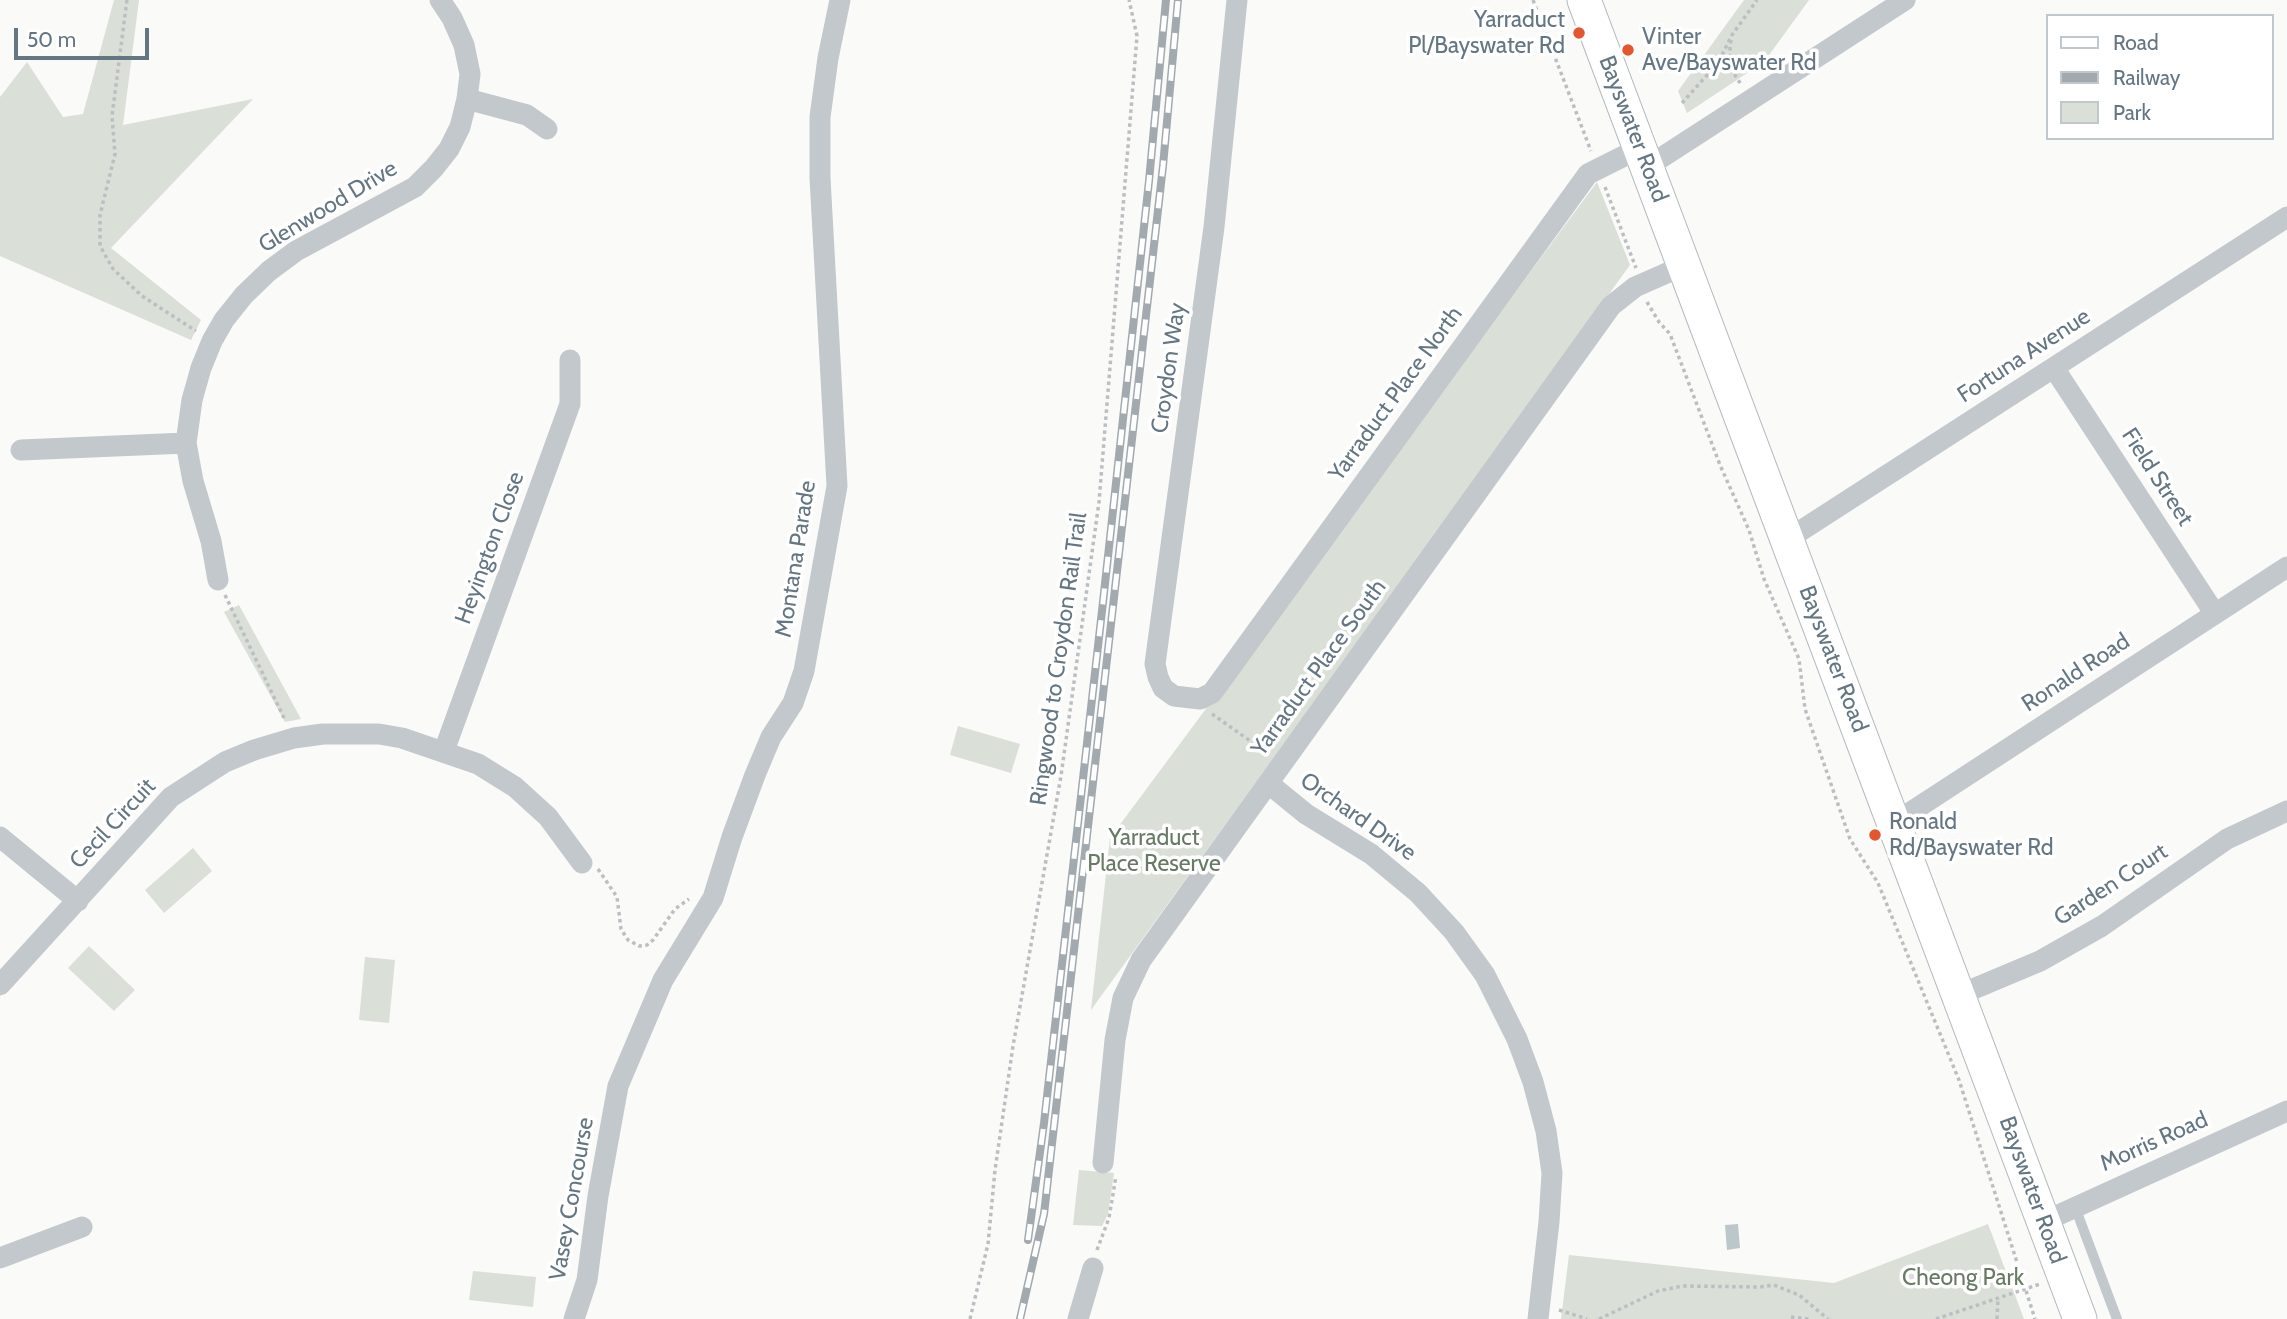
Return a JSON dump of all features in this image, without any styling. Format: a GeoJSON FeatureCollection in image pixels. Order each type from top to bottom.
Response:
{"type":"FeatureCollection","features":[{"type":"Feature","properties":{"kind":"main road","name":"Bayswater Road"},"geometry":{"type":"LineString","coordinates":[[1584,0],[2080,1319]]}},
{"type":"Feature","properties":{"kind":"street","name":"Glenwood Drive"},"geometry":{"type":"LineString","coordinates":[[218,580],[211,541],[192,481],[186,443],[192,400],[212,341],[224,320],[244,295],[269,271],[296,251],[415,187],[434,169],[449,149],[460,127],[470,74],[464,45],[452,18],[440,0]]}},
{"type":"Feature","properties":{"kind":"street","name":"Montana Parade"},"geometry":{"type":"LineString","coordinates":[[618,1086],[663,980],[713,898],[755,775],[771,737],[793,703],[804,671],[837,486],[820,178],[820,117],[840,0]]}},
{"type":"Feature","properties":{"kind":"street","name":"Croydon Way"},"geometry":{"type":"LineString","coordinates":[[1206,696],[1174,696],[1163,688],[1155,664],[1214,227],[1237,0]]}},
{"type":"Feature","properties":{"kind":"street","name":"Yarraduct Place North"},"geometry":{"type":"LineString","coordinates":[[1206,696],[1588,174],[1643,158],[1751,100],[1905,0]]}},
{"type":"Feature","properties":{"kind":"street"},"geometry":{"type":"LineString","coordinates":[[467,99],[527,115],[547,129]]}},
{"type":"Feature","properties":{"kind":"street","name":"Fortuna Avenue"},"geometry":{"type":"LineString","coordinates":[[1788,539],[2287,217]]}},
{"type":"Feature","properties":{"kind":"street","name":"Yarraduct Place South"},"geometry":{"type":"LineString","coordinates":[[1103,1163],[1114,1052],[1123,998],[1141,960],[1611,306],[1623,294],[1642,283],[1685,265]]}},
{"type":"Feature","properties":{"kind":"street","name":"Heyington Close"},"geometry":{"type":"LineString","coordinates":[[444,751],[570,404],[570,360]]}},
{"type":"Feature","properties":{"kind":"street","name":"Field Street"},"geometry":{"type":"LineString","coordinates":[[2054,368],[2215,614]]}},
{"type":"Feature","properties":{"kind":"street"},"geometry":{"type":"LineString","coordinates":[[21,450],[186,443]]}},
{"type":"Feature","properties":{"kind":"street","name":"Ronald Road"},"geometry":{"type":"LineString","coordinates":[[1894,823],[2287,567]]}},
{"type":"Feature","properties":{"kind":"street","name":"Cecil Circuit"},"geometry":{"type":"LineString","coordinates":[[0,985],[171,797],[225,762],[294,738],[323,734],[379,734],[402,738],[478,764],[515,787],[548,817],[582,863]]}},
{"type":"Feature","properties":{"kind":"street","name":"Orchard Drive"},"geometry":{"type":"LineString","coordinates":[[1268,783],[1306,814],[1371,853],[1418,893],[1454,932],[1485,975],[1517,1039],[1533,1082],[1546,1131],[1552,1173],[1548,1314]]}},
{"type":"Feature","properties":{"kind":"street","name":"Garden Court"},"geometry":{"type":"LineString","coordinates":[[1959,995],[2040,961],[2102,926],[2227,839],[2287,811]]}},
{"type":"Feature","properties":{"kind":"street"},"geometry":{"type":"LineString","coordinates":[[0,837],[78,901]]}},
{"type":"Feature","properties":{"kind":"street","name":"Vasey Concourse"},"geometry":{"type":"LineString","coordinates":[[574,1319],[587,1280],[598,1196],[618,1086]]}},
{"type":"Feature","properties":{"kind":"street","name":"Morris Road"},"geometry":{"type":"LineString","coordinates":[[2043,1222],[2287,1111]]}},
{"type":"Feature","properties":{"kind":"street"},"geometry":{"type":"LineString","coordinates":[[0,1258],[82,1227]]}},
{"type":"Feature","properties":{"kind":"street"},"geometry":{"type":"LineString","coordinates":[[1079,1319],[1093,1268]]}},
{"type":"Feature","properties":{"kind":"lane"},"geometry":{"type":"LineString","coordinates":[[2075,1207],[2117,1319]]}},
{"type":"Feature","properties":{"kind":"path"},"geometry":{"type":"LineString","coordinates":[[127,0],[112,116],[115,154],[100,215],[100,246],[113,269],[142,296],[212,341]]}},
{"type":"Feature","properties":{"kind":"path","name":"Ringwood to Croydon Rail Trail"},"geometry":{"type":"LineString","coordinates":[[970,1319],[988,1244],[995,1170],[1013,1046],[1061,776],[1099,502],[1137,36],[1129,0]]}},
{"type":"Feature","properties":{"kind":"path"},"geometry":{"type":"LineString","coordinates":[[1533,0],[1647,301],[1659,322],[1670,334],[1720,465],[1749,530],[1764,579],[1799,659],[1805,709],[1850,839],[1878,883],[1959,1080],[2035,1319]]}},
{"type":"Feature","properties":{"kind":"path"},"geometry":{"type":"LineString","coordinates":[[1682,103],[1718,63],[1732,35],[1757,0]]}},
{"type":"Feature","properties":{"kind":"path"},"geometry":{"type":"LineString","coordinates":[[1732,35],[1730,48],[1733,72],[1751,100]]}},
{"type":"Feature","properties":{"kind":"path"},"geometry":{"type":"LineString","coordinates":[[218,580],[294,738]]}},
{"type":"Feature","properties":{"kind":"path"},"geometry":{"type":"LineString","coordinates":[[1206,696],[1213,715],[1283,763]]}},
{"type":"Feature","properties":{"kind":"path"},"geometry":{"type":"LineString","coordinates":[[582,863],[595,865],[610,883],[618,904],[621,929],[628,940],[639,946],[647,945],[653,940],[675,909],[687,900],[697,897],[713,898]]}},
{"type":"Feature","properties":{"kind":"path"},"geometry":{"type":"LineString","coordinates":[[1093,1268],[1100,1238],[1109,1218],[1118,1166],[1103,1163]]}},
{"type":"Feature","properties":{"kind":"path"},"geometry":{"type":"LineString","coordinates":[[1936,1319],[2063,1276]]}},
{"type":"Feature","properties":{"kind":"path"},"geometry":{"type":"LineString","coordinates":[[1598,1319],[1658,1291],[1683,1286],[1774,1285],[1799,1295],[1828,1319]]}},
{"type":"Feature","properties":{"kind":"path"},"geometry":{"type":"LineString","coordinates":[[1997,1319],[1998,1300]]}},
{"type":"Feature","properties":{"kind":"path"},"geometry":{"type":"LineString","coordinates":[[1548,1314],[1587,1319]]}},
{"type":"Feature","properties":{"kind":"path"},"geometry":{"type":"LineString","coordinates":[[1791,1317],[1809,1319]]}},
{"type":"Feature","properties":{"kind":"green space"},"geometry":{"type":"Polygon","coordinates":[[[114,0],[139,0],[123,125],[253,99],[111,248],[201,320],[191,340],[0,256],[0,97],[27,62],[63,117],[83,114],[114,0]]]}},
{"type":"Feature","properties":{"kind":"green space"},"geometry":{"type":"Polygon","coordinates":[[[1744,0],[1809,0],[1764,62],[1687,113],[1678,91],[1744,0]]]}},
{"type":"Feature","properties":{"kind":"green space","name":"Yarraduct Place Reserve"},"geometry":{"type":"Polygon","coordinates":[[[1597,182],[1630,265],[1091,1010],[1110,838],[1597,182]]]}},
{"type":"Feature","properties":{"kind":"green space"},"geometry":{"type":"Polygon","coordinates":[[[239,605],[301,719],[285,722],[224,612],[239,605]]]}},
{"type":"Feature","properties":{"kind":"green space"},"geometry":{"type":"Polygon","coordinates":[[[958,726],[1020,744],[1011,773],[950,755],[958,726]]]}},
{"type":"Feature","properties":{"kind":"green space"},"geometry":{"type":"Polygon","coordinates":[[[193,848],[212,871],[164,913],[145,890],[193,848]]]}},
{"type":"Feature","properties":{"kind":"green space"},"geometry":{"type":"Polygon","coordinates":[[[89,946],[135,990],[114,1011],[68,968],[89,946]]]}},
{"type":"Feature","properties":{"kind":"green space"},"geometry":{"type":"Polygon","coordinates":[[[365,957],[395,960],[389,1023],[359,1020],[365,957]]]}},
{"type":"Feature","properties":{"kind":"green space"},"geometry":{"type":"Polygon","coordinates":[[[1079,1170],[1114,1173],[1108,1214],[1102,1226],[1073,1225],[1079,1170]]]}},
{"type":"Feature","properties":{"kind":"green space","name":"Cheong Park"},"geometry":{"type":"Polygon","coordinates":[[[1988,1224],[2024,1319],[1561,1319],[1569,1255],[1834,1283],[1988,1224]]]}},
{"type":"Feature","properties":{"kind":"green space"},"geometry":{"type":"Polygon","coordinates":[[[473,1271],[536,1277],[533,1307],[469,1300],[473,1271]]]}},
{"type":"Feature","properties":{"kind":"shaded area"},"geometry":{"type":"Polygon","coordinates":[[[1738,1224],[1740,1248],[1727,1250],[1725,1225],[1738,1224]]]}},
{"type":"Feature","properties":{"kind":"railway"},"geometry":{"type":"LineString","coordinates":[[1028,1240],[1044,1123],[1103,602],[1166,0]]}},
{"type":"Feature","properties":{"kind":"railway"},"geometry":{"type":"LineString","coordinates":[[1020,1319],[1044,1214],[1163,166],[1178,0]]}},
{"type":"Feature","properties":{"kind":"place","name":"Yarraduct Pl/Bayswater Rd"},"geometry":{"type":"Point","coordinates":[1579,33]}},
{"type":"Feature","properties":{"kind":"place","name":"Vinter Ave/Bayswater Rd"},"geometry":{"type":"Point","coordinates":[1628,50]}},
{"type":"Feature","properties":{"kind":"place","name":"Ronald Rd/Bayswater Rd"},"geometry":{"type":"Point","coordinates":[1875,835]}}]}
